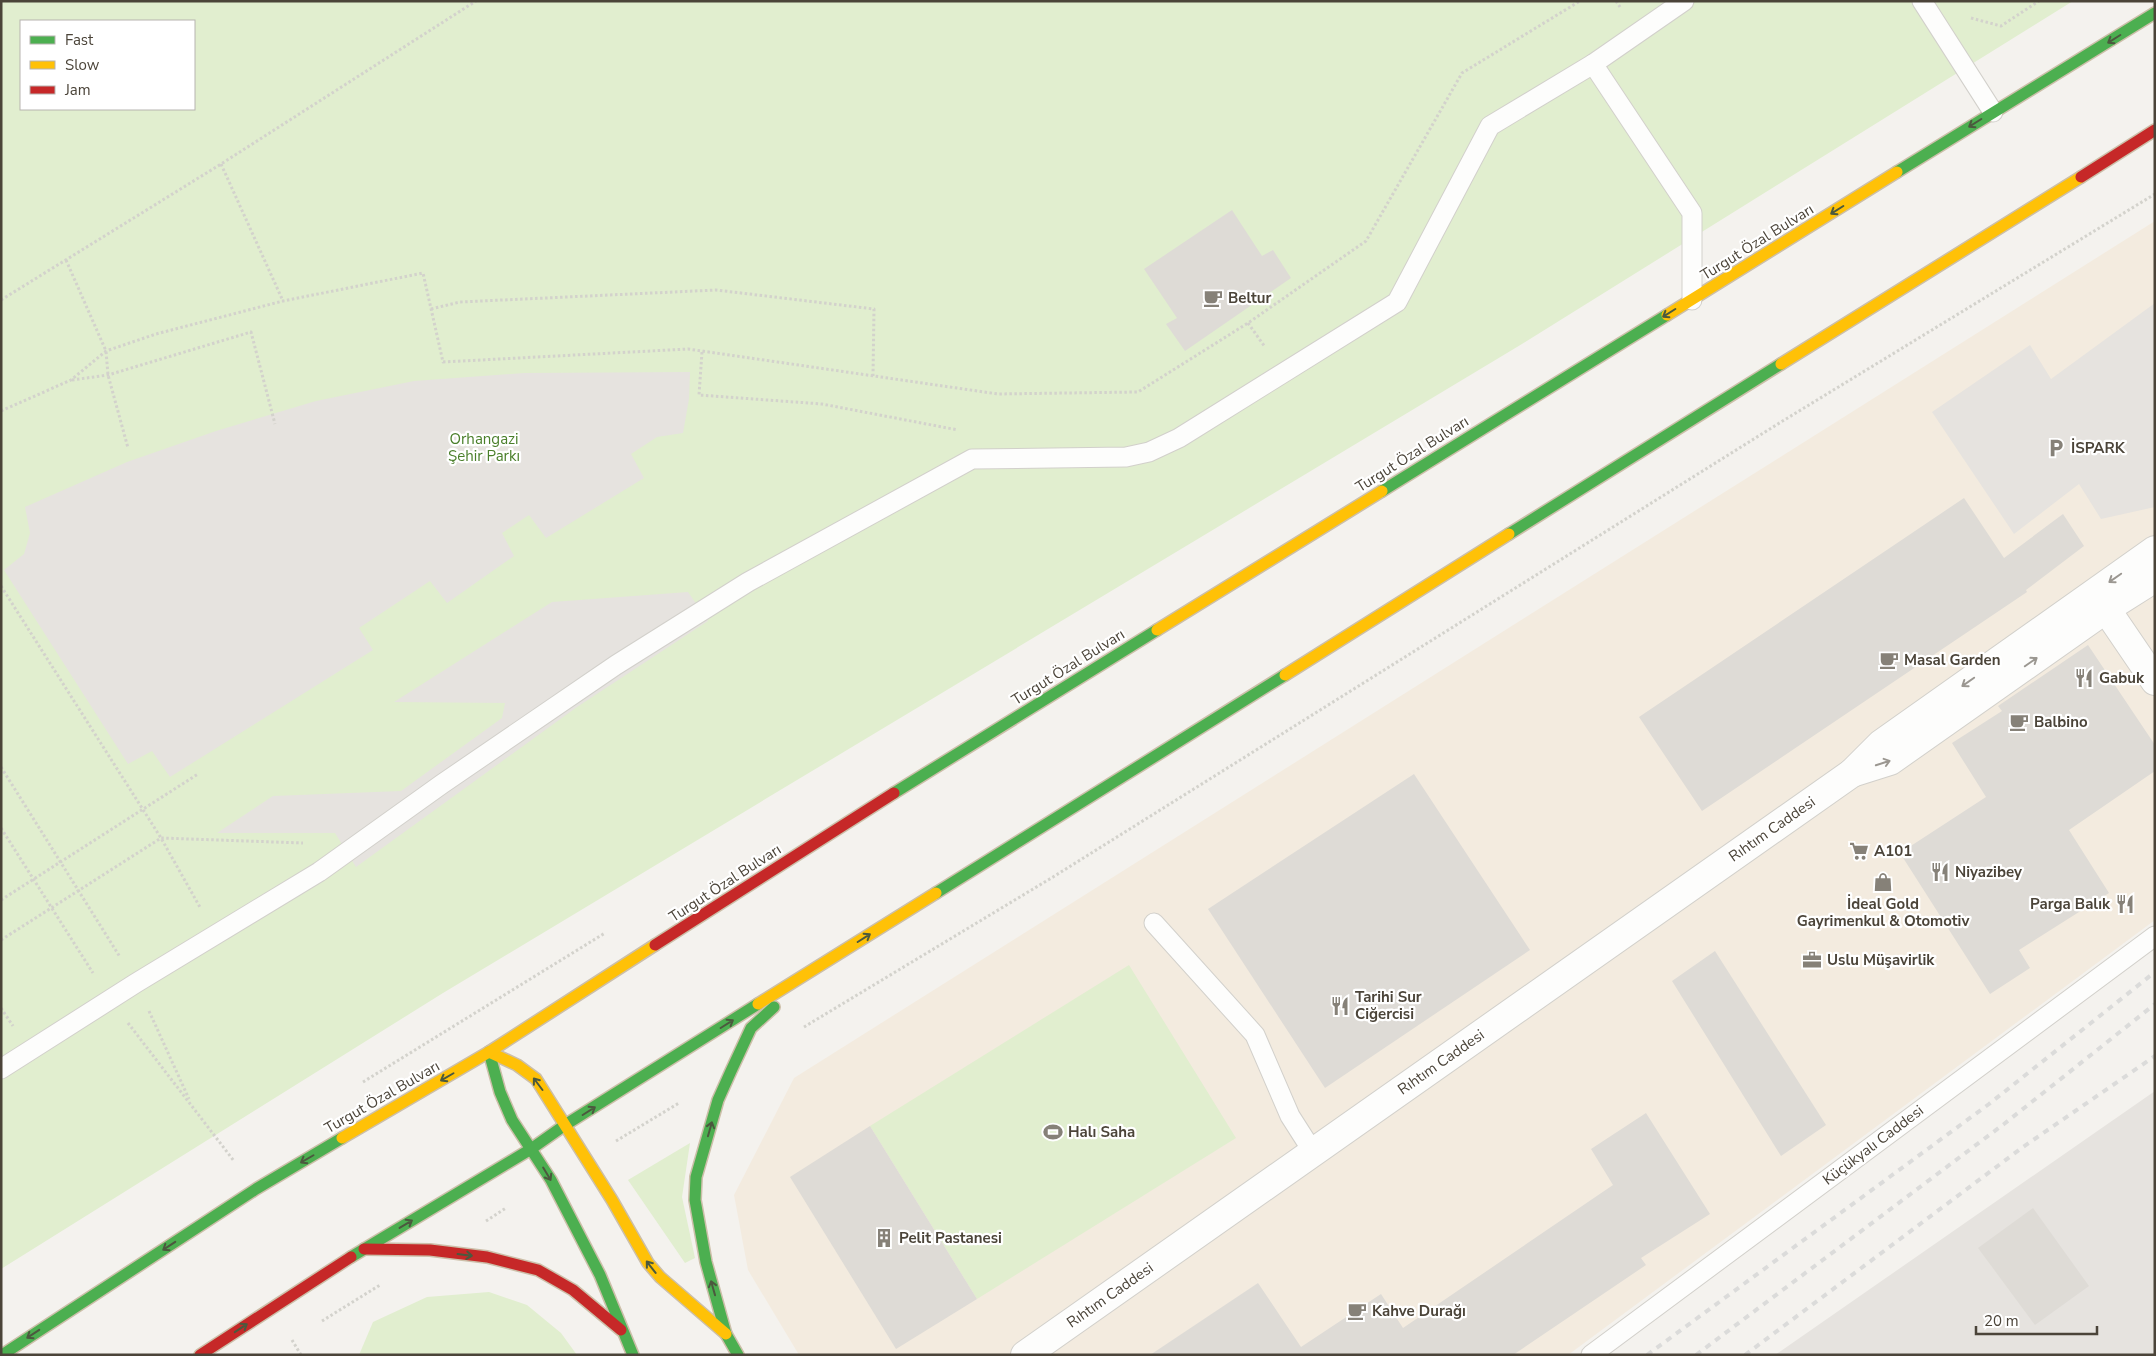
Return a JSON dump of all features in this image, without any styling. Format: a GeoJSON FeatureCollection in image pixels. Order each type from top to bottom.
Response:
{"type":"FeatureCollection","features":[{"type":"Feature","properties":{"kind":"highway","name":"Turgut Özal Bulvarı"},"geometry":{"type":"LineString","coordinates":[[2,1355],[256,1189],[489,1052],[939,764],[2155,13]]}},
{"type":"Feature","properties":{"kind":"highway"},"geometry":{"type":"LineString","coordinates":[[200,1355],[364,1249],[532,1148],[2155,130]]}},
{"type":"Feature","properties":{"kind":"highway"},"geometry":{"type":"LineString","coordinates":[[738,1355],[726,1334],[706,1262],[695,1200],[696,1177],[718,1100],[751,1028],[818,968]]}},
{"type":"Feature","properties":{"kind":"highway"},"geometry":{"type":"LineString","coordinates":[[489,1052],[517,1065],[536,1079],[612,1200],[648,1263],[660,1277],[726,1334]]}},
{"type":"Feature","properties":{"kind":"highway"},"geometry":{"type":"LineString","coordinates":[[489,1052],[500,1092],[512,1120],[532,1148],[551,1180],[600,1275],[633,1355]]}},
{"type":"Feature","properties":{"kind":"highway"},"geometry":{"type":"LineString","coordinates":[[364,1249],[430,1250],[486,1257],[538,1270],[573,1290],[624,1333]]}},
{"type":"Feature","properties":{"kind":"street","name":"Rıhtım Caddesi"},"geometry":{"type":"LineString","coordinates":[[1027,1354],[1852,773],[1881,744],[2155,550]]}},
{"type":"Feature","properties":{"kind":"street","name":"Rıhtım Caddesi"},"geometry":{"type":"LineString","coordinates":[[1852,773],[1890,761],[2106,609],[2155,578]]}},
{"type":"Feature","properties":{"kind":"street"},"geometry":{"type":"LineString","coordinates":[[2106,609],[2155,681]]}},
{"type":"Feature","properties":{"kind":"lane"},"geometry":{"type":"LineString","coordinates":[[1,1069],[136,983],[319,872],[442,784],[616,665],[748,582],[972,459],[1126,458],[1148,452],[1179,438],[1397,302],[1490,126],[1594,64],[1684,1]]}},
{"type":"Feature","properties":{"kind":"lane"},"geometry":{"type":"LineString","coordinates":[[1922,1],[1992,112]]}},
{"type":"Feature","properties":{"kind":"lane"},"geometry":{"type":"LineString","coordinates":[[1594,64],[1692,213],[1692,300]]}},
{"type":"Feature","properties":{"kind":"lane"},"geometry":{"type":"LineString","coordinates":[[1154,923],[1255,1035],[1290,1116],[1313,1152]]}},
{"type":"Feature","properties":{"kind":"lane","name":"Küçükyalı Caddesi"},"geometry":{"type":"LineString","coordinates":[[1591,1355],[2155,936]]}},
{"type":"Feature","properties":{"kind":"path"},"geometry":{"type":"LineString","coordinates":[[1,300],[221,164],[476,1]]}},
{"type":"Feature","properties":{"kind":"path"},"geometry":{"type":"LineString","coordinates":[[1,411],[71,380],[106,351],[156,334],[284,300],[423,273],[443,362],[688,349],[998,394],[1138,392],[1248,324],[1366,241],[1462,73],[1580,1]]}},
{"type":"Feature","properties":{"kind":"path"},"geometry":{"type":"LineString","coordinates":[[1968,14],[1972,20],[2002,26],[2039,1]]}},
{"type":"Feature","properties":{"kind":"path"},"geometry":{"type":"LineString","coordinates":[[221,164],[284,300]]}},
{"type":"Feature","properties":{"kind":"path"},"geometry":{"type":"LineString","coordinates":[[844,1002],[1061,872],[1781,422],[2155,194]]}},
{"type":"Feature","properties":{"kind":"path"},"geometry":{"type":"LineString","coordinates":[[66,260],[106,351],[108,376],[128,448]]}},
{"type":"Feature","properties":{"kind":"path"},"geometry":{"type":"LineString","coordinates":[[431,309],[460,302],[716,290],[874,309],[873,376]]}},
{"type":"Feature","properties":{"kind":"path"},"geometry":{"type":"LineString","coordinates":[[1248,324],[1269,354]]}},
{"type":"Feature","properties":{"kind":"path"},"geometry":{"type":"LineString","coordinates":[[71,380],[108,376],[251,332],[275,424]]}},
{"type":"Feature","properties":{"kind":"path"},"geometry":{"type":"LineString","coordinates":[[702,352],[698,395],[822,404],[967,432]]}},
{"type":"Feature","properties":{"kind":"path"},"geometry":{"type":"LineString","coordinates":[[1,586],[144,809],[202,910]]}},
{"type":"Feature","properties":{"kind":"path"},"geometry":{"type":"LineString","coordinates":[[1,766],[136,983],[191,1104]]}},
{"type":"Feature","properties":{"kind":"path"},"geometry":{"type":"LineString","coordinates":[[1,900],[198,774]]}},
{"type":"Feature","properties":{"kind":"path"},"geometry":{"type":"LineString","coordinates":[[1,940],[78,889],[161,838],[309,844]]}},
{"type":"Feature","properties":{"kind":"path"},"geometry":{"type":"LineString","coordinates":[[292,1340],[301,1355]]}},
{"type":"Feature","properties":{"kind":"shaded area"},"geometry":{"type":"Polygon","coordinates":[[[2155,221],[2155,920],[1568,1355],[799,1355],[748,1270],[734,1195],[794,1078],[2155,221]]]}},
{"type":"Feature","properties":{"kind":"shaded area","name":"İSPARK"},"geometry":{"type":"Polygon","coordinates":[[[2155,303],[2155,507],[2101,519],[2079,484],[2014,534],[1932,412],[2030,345],[2051,379],[2155,303]]]}},
{"type":"Feature","properties":{"kind":"shaded area"},"geometry":{"type":"Polygon","coordinates":[[[690,372],[689,399],[683,433],[657,437],[631,454],[644,478],[546,538],[529,515],[502,533],[514,556],[447,603],[430,581],[359,628],[373,650],[170,777],[152,751],[128,764],[4,570],[24,554],[30,533],[25,507],[127,462],[216,431],[316,401],[414,381],[524,373],[690,372]]]}},
{"type":"Feature","properties":{"kind":"shaded area"},"geometry":{"type":"Polygon","coordinates":[[[688,592],[708,621],[577,707],[356,867],[335,833],[217,833],[273,796],[401,791],[502,718],[505,703],[394,702],[552,602],[688,592]]]}},
{"type":"Feature","properties":{"kind":"shaded area"},"geometry":{"type":"Polygon","coordinates":[[[2155,1091],[2155,1355],[1775,1355],[2155,1091]]]}},
{"type":"Feature","properties":{"kind":"green space","name":"Orhangazi Şehir Parkı"},"geometry":{"type":"Polygon","coordinates":[[[1,1],[2073,1],[1517,347],[443,993],[1,1269],[1,1]]]}},
{"type":"Feature","properties":{"kind":"green space","name":"Halı Saha"},"geometry":{"type":"Polygon","coordinates":[[[1129,965],[1236,1138],[977,1299],[870,1126],[1129,965]]]}},
{"type":"Feature","properties":{"kind":"green space"},"geometry":{"type":"Polygon","coordinates":[[[690,1143],[682,1197],[695,1258],[685,1263],[628,1180],[690,1143]]]}},
{"type":"Feature","properties":{"kind":"green space"},"geometry":{"type":"Polygon","coordinates":[[[489,1292],[527,1305],[561,1333],[577,1355],[359,1355],[373,1322],[427,1297],[489,1292]]]}},
{"type":"Feature","properties":{"kind":"building","name":"Beltur"},"geometry":{"type":"Polygon","coordinates":[[[1232,210],[1262,256],[1273,250],[1291,278],[1185,351],[1166,324],[1177,318],[1144,269],[1232,210]]]}},
{"type":"Feature","properties":{"kind":"building"},"geometry":{"type":"Polygon","coordinates":[[[1964,498],[2004,558],[2063,514],[2084,546],[2026,590],[2027,592],[1702,811],[1639,717],[1964,498]]]}},
{"type":"Feature","properties":{"kind":"building"},"geometry":{"type":"Polygon","coordinates":[[[2088,645],[2155,745],[2155,771],[2069,830],[2109,893],[2019,950],[2030,968],[1990,994],[1900,853],[1986,797],[1952,743],[2002,711],[1998,706],[2088,645]]]}},
{"type":"Feature","properties":{"kind":"building"},"geometry":{"type":"Polygon","coordinates":[[[1414,774],[1530,950],[1325,1088],[1208,909],[1414,774]]]}},
{"type":"Feature","properties":{"kind":"building"},"geometry":{"type":"Polygon","coordinates":[[[1715,951],[1826,1125],[1781,1156],[1672,981],[1715,951]]]}},
{"type":"Feature","properties":{"kind":"building"},"geometry":{"type":"Polygon","coordinates":[[[1646,1113],[1710,1214],[1641,1258],[1646,1265],[1513,1355],[1150,1355],[1258,1283],[1301,1347],[1381,1294],[1403,1328],[1613,1185],[1591,1149],[1646,1113]]]}},
{"type":"Feature","properties":{"kind":"building","name":"Pelit Pastanesi"},"geometry":{"type":"Polygon","coordinates":[[[870,1126],[977,1299],[896,1349],[790,1177],[870,1126]]]}},
{"type":"Feature","properties":{"kind":"building"},"geometry":{"type":"Polygon","coordinates":[[[2033,1208],[2089,1286],[2035,1325],[1978,1248],[2033,1208]]]}},
{"type":"Feature","properties":{"kind":"railway"},"geometry":{"type":"LineString","coordinates":[[1647,1355],[1989,1104],[2155,972]]}},
{"type":"Feature","properties":{"kind":"railway"},"geometry":{"type":"LineString","coordinates":[[1696,1355],[2004,1124],[2155,1004]]}},
{"type":"Feature","properties":{"kind":"railway"},"geometry":{"type":"LineString","coordinates":[[1745,1355],[2023,1147],[2155,1056]]}},
{"type":"Feature","properties":{"kind":"traffic: fast"},"geometry":{"type":"LineString","coordinates":[[1897,172],[2155,13]]}},
{"type":"Feature","properties":{"kind":"traffic: fast"},"geometry":{"type":"LineString","coordinates":[[1382,491],[1667,315]]}},
{"type":"Feature","properties":{"kind":"traffic: fast"},"geometry":{"type":"LineString","coordinates":[[1509,534],[1781,364]]}},
{"type":"Feature","properties":{"kind":"traffic: fast"},"geometry":{"type":"LineString","coordinates":[[894,793],[1157,630]]}},
{"type":"Feature","properties":{"kind":"traffic: fast"},"geometry":{"type":"LineString","coordinates":[[936,893],[1285,675]]}},
{"type":"Feature","properties":{"kind":"traffic: fast"},"geometry":{"type":"LineString","coordinates":[[351,1257],[531,1149],[565,1125],[758,1004]]}},
{"type":"Feature","properties":{"kind":"traffic: fast"},"geometry":{"type":"LineString","coordinates":[[738,1355],[726,1334],[706,1262],[695,1200],[696,1177],[718,1100],[731,1071],[751,1028],[774,1007]]}},
{"type":"Feature","properties":{"kind":"traffic: fast"},"geometry":{"type":"LineString","coordinates":[[489,1052],[500,1092],[512,1120],[551,1180],[600,1275],[633,1355]]}},
{"type":"Feature","properties":{"kind":"traffic: fast"},"geometry":{"type":"LineString","coordinates":[[2,1355],[256,1189],[342,1138]]}},
{"type":"Feature","properties":{"kind":"traffic: slow"},"geometry":{"type":"LineString","coordinates":[[1667,315],[1897,172]]}},
{"type":"Feature","properties":{"kind":"traffic: slow"},"geometry":{"type":"LineString","coordinates":[[1781,364],[2081,177]]}},
{"type":"Feature","properties":{"kind":"traffic: slow"},"geometry":{"type":"LineString","coordinates":[[1157,630],[1382,491]]}},
{"type":"Feature","properties":{"kind":"traffic: slow"},"geometry":{"type":"LineString","coordinates":[[1285,675],[1509,534]]}},
{"type":"Feature","properties":{"kind":"traffic: slow"},"geometry":{"type":"LineString","coordinates":[[758,1004],[936,893]]}},
{"type":"Feature","properties":{"kind":"traffic: slow"},"geometry":{"type":"LineString","coordinates":[[342,1138],[489,1052],[655,945]]}},
{"type":"Feature","properties":{"kind":"traffic: slow"},"geometry":{"type":"LineString","coordinates":[[489,1052],[517,1065],[536,1079],[612,1200],[648,1263],[660,1277],[726,1334]]}},
{"type":"Feature","properties":{"kind":"traffic: jam"},"geometry":{"type":"LineString","coordinates":[[2081,177],[2155,130]]}},
{"type":"Feature","properties":{"kind":"traffic: jam"},"geometry":{"type":"LineString","coordinates":[[655,945],[894,793]]}},
{"type":"Feature","properties":{"kind":"traffic: jam"},"geometry":{"type":"LineString","coordinates":[[364,1249],[430,1250],[487,1257],[538,1270],[573,1290],[621,1330]]}},
{"type":"Feature","properties":{"kind":"traffic: jam"},"geometry":{"type":"LineString","coordinates":[[200,1355],[351,1257]]}},
{"type":"Feature","properties":{"kind":"place","name":"Beltur"},"geometry":{"type":"Point","coordinates":[1213,298]}},
{"type":"Feature","properties":{"kind":"place","name":"İSPARK"},"geometry":{"type":"Point","coordinates":[2056,448]}},
{"type":"Feature","properties":{"kind":"place","name":"Masal Garden"},"geometry":{"type":"Point","coordinates":[1889,660]}},
{"type":"Feature","properties":{"kind":"place","name":"Gabuk"},"geometry":{"type":"Point","coordinates":[2084,678]}},
{"type":"Feature","properties":{"kind":"place","name":"Balbino"},"geometry":{"type":"Point","coordinates":[2019,722]}},
{"type":"Feature","properties":{"kind":"place","name":"A101"},"geometry":{"type":"Point","coordinates":[1859,851]}},
{"type":"Feature","properties":{"kind":"place","name":"Niyazibey"},"geometry":{"type":"Point","coordinates":[1940,872]}},
{"type":"Feature","properties":{"kind":"place","name":"İdeal Gold Gayrimenkul & Otomotiv"},"geometry":{"type":"Point","coordinates":[1883,882]}},
{"type":"Feature","properties":{"kind":"place","name":"Parga Balık"},"geometry":{"type":"Point","coordinates":[2125,904]}},
{"type":"Feature","properties":{"kind":"place","name":"Uslu Müşavirlik"},"geometry":{"type":"Point","coordinates":[1812,960]}},
{"type":"Feature","properties":{"kind":"place","name":"Tarihi Sur Ciğercisi"},"geometry":{"type":"Point","coordinates":[1340,1006]}},
{"type":"Feature","properties":{"kind":"place","name":"Halı Saha"},"geometry":{"type":"Point","coordinates":[1053,1132]}},
{"type":"Feature","properties":{"kind":"place","name":"Pelit Pastanesi"},"geometry":{"type":"Point","coordinates":[884,1238]}},
{"type":"Feature","properties":{"kind":"place","name":"Kahve Durağı"},"geometry":{"type":"Point","coordinates":[1357,1311]}}]}
